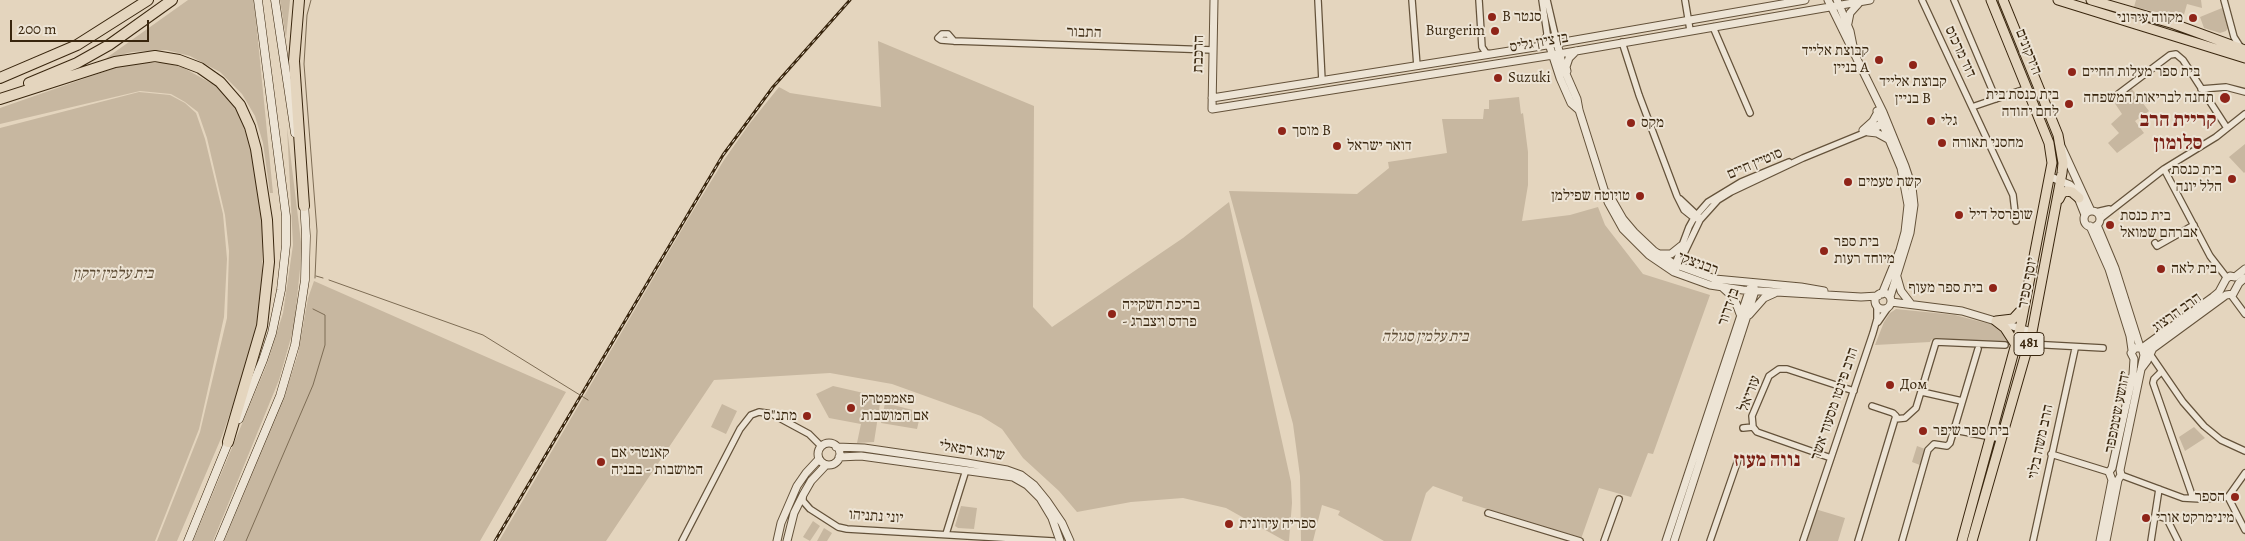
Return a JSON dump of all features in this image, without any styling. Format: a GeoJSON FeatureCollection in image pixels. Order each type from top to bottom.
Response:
{"type":"FeatureCollection","features":[{"type":"Feature","properties":{"kind":"highway"},"geometry":{"type":"LineString","coordinates":[[0,78],[76,45],[112,25],[148,0]]}},
{"type":"Feature","properties":{"kind":"highway"},"geometry":{"type":"LineString","coordinates":[[0,95],[61,70],[101,49],[123,36],[172,0]]}},
{"type":"Feature","properties":{"kind":"highway"},"geometry":{"type":"LineString","coordinates":[[299,0],[294,60],[304,206]]}},
{"type":"Feature","properties":{"kind":"highway"},"geometry":{"type":"LineString","coordinates":[[0,99],[115,62],[155,56],[179,60],[200,68],[220,82],[240,105],[250,127],[256,149],[267,220],[269,262],[262,326],[228,442]]}},
{"type":"Feature","properties":{"kind":"main road"},"geometry":{"type":"LineString","coordinates":[[188,541],[268,346],[281,290],[286,245],[286,216],[258,0]]}},
{"type":"Feature","properties":{"kind":"main road"},"geometry":{"type":"LineString","coordinates":[[219,541],[280,396],[295,345],[305,280],[306,236],[304,206],[276,0]]}},
{"type":"Feature","properties":{"kind":"main road","name":"הירקונים"},"geometry":{"type":"LineString","coordinates":[[2003,0],[2060,144]]}},
{"type":"Feature","properties":{"kind":"main road"},"geometry":{"type":"LineString","coordinates":[[2008,13],[2009,0]]}},
{"type":"Feature","properties":{"kind":"main road"},"geometry":{"type":"LineString","coordinates":[[2058,0],[2244,53]]}},
{"type":"Feature","properties":{"kind":"main road"},"geometry":{"type":"LineString","coordinates":[[2091,0],[2174,24],[2244,53]]}},
{"type":"Feature","properties":{"kind":"main road","name":"הירקונים"},"geometry":{"type":"LineString","coordinates":[[1991,1],[2028,88],[2050,149],[2050,177]]}},
{"type":"Feature","properties":{"kind":"main road","name":"יוסף ספיר"},"geometry":{"type":"LineString","coordinates":[[1972,541],[2033,343],[2032,332],[2062,183],[2060,144]]}},
{"type":"Feature","properties":{"kind":"main road","name":"יוסף ספיר"},"geometry":{"type":"LineString","coordinates":[[1962,541],[2020,329],[2050,177]]}},
{"type":"Feature","properties":{"kind":"main road"},"geometry":{"type":"LineString","coordinates":[[2058,201],[2062,193],[2066,191],[2072,192],[2079,198]]}},
{"type":"Feature","properties":{"kind":"main road"},"geometry":{"type":"LineString","coordinates":[[1996,321],[2013,319],[2026,304]]}},
{"type":"Feature","properties":{"kind":"main road"},"geometry":{"type":"LineString","coordinates":[[1996,321],[2005,328],[2016,345]]}},
{"type":"Feature","properties":{"kind":"street","name":"הרכבת"},"geometry":{"type":"LineString","coordinates":[[1212,110],[1214,0]]}},
{"type":"Feature","properties":{"kind":"street"},"geometry":{"type":"LineString","coordinates":[[1318,0],[1322,81]]}},
{"type":"Feature","properties":{"kind":"street"},"geometry":{"type":"LineString","coordinates":[[1412,0],[1416,66]]}},
{"type":"Feature","properties":{"kind":"street"},"geometry":{"type":"LineString","coordinates":[[1479,0],[1482,47],[1484,52],[1490,54]]}},
{"type":"Feature","properties":{"kind":"street"},"geometry":{"type":"LineString","coordinates":[[1542,0],[1547,36],[1553,44]]}},
{"type":"Feature","properties":{"kind":"street"},"geometry":{"type":"LineString","coordinates":[[1547,0],[1553,44]]}},
{"type":"Feature","properties":{"kind":"street"},"geometry":{"type":"LineString","coordinates":[[1685,0],[1690,30]]}},
{"type":"Feature","properties":{"kind":"street","name":"בן ציון גליס"},"geometry":{"type":"LineString","coordinates":[[1212,98],[1536,47],[1805,0]]}},
{"type":"Feature","properties":{"kind":"street"},"geometry":{"type":"LineString","coordinates":[[1828,0],[1843,33],[1854,49]]}},
{"type":"Feature","properties":{"kind":"street","name":"בן ציון גליס"},"geometry":{"type":"LineString","coordinates":[[1212,110],[1831,8],[1838,3],[1870,0]]}},
{"type":"Feature","properties":{"kind":"street","name":"דוד מרכוס"},"geometry":{"type":"LineString","coordinates":[[1922,0],[2013,195],[2016,221]]}},
{"type":"Feature","properties":{"kind":"street"},"geometry":{"type":"LineString","coordinates":[[1954,0],[1996,99]]}},
{"type":"Feature","properties":{"kind":"street"},"geometry":{"type":"LineString","coordinates":[[2225,1],[2238,45],[2244,53]]}},
{"type":"Feature","properties":{"kind":"street"},"geometry":{"type":"LineString","coordinates":[[1848,26],[1850,13],[1861,2]]}},
{"type":"Feature","properties":{"kind":"street"},"geometry":{"type":"LineString","coordinates":[[1838,3],[1904,177],[1908,205],[1905,232],[1900,250],[1876,305]]}},
{"type":"Feature","properties":{"kind":"street"},"geometry":{"type":"LineString","coordinates":[[1713,27],[1750,113]]}},
{"type":"Feature","properties":{"kind":"street"},"geometry":{"type":"LineString","coordinates":[[2214,40],[2226,38],[2232,28]]}},
{"type":"Feature","properties":{"kind":"street"},"geometry":{"type":"LineString","coordinates":[[1536,47],[1547,36]]}},
{"type":"Feature","properties":{"kind":"street","name":"התבור"},"geometry":{"type":"LineString","coordinates":[[954,41],[1213,50]]}},
{"type":"Feature","properties":{"kind":"street"},"geometry":{"type":"LineString","coordinates":[[1622,42],[1639,95],[1677,196],[1684,210],[1697,217]]}},
{"type":"Feature","properties":{"kind":"street","name":"רבניצקי"},"geometry":{"type":"LineString","coordinates":[[1553,44],[1571,103],[1578,110]]}},
{"type":"Feature","properties":{"kind":"street"},"geometry":{"type":"LineString","coordinates":[[1567,77],[1566,67],[1569,58],[1577,50]]}},
{"type":"Feature","properties":{"kind":"street","name":"רבניצקי"},"geometry":{"type":"LineString","coordinates":[[1556,54],[1577,99],[1578,110],[1611,209],[1628,236],[1648,255],[1708,278],[1752,288],[1778,292],[1861,297],[1880,295]]}},
{"type":"Feature","properties":{"kind":"street"},"geometry":{"type":"LineString","coordinates":[[2113,98],[2170,55],[2176,54],[2183,60],[2227,128]]}},
{"type":"Feature","properties":{"kind":"street"},"geometry":{"type":"LineString","coordinates":[[2200,89],[2226,87],[2245,92]]}},
{"type":"Feature","properties":{"kind":"street"},"geometry":{"type":"LineString","coordinates":[[1972,108],[2028,88]]}},
{"type":"Feature","properties":{"kind":"street"},"geometry":{"type":"LineString","coordinates":[[1872,91],[1878,112],[1884,123]]}},
{"type":"Feature","properties":{"kind":"street"},"geometry":{"type":"LineString","coordinates":[[1866,131],[1878,112]]}},
{"type":"Feature","properties":{"kind":"street"},"geometry":{"type":"LineString","coordinates":[[2093,218],[2111,208],[2245,114]]}},
{"type":"Feature","properties":{"kind":"street"},"geometry":{"type":"LineString","coordinates":[[1866,131],[1884,123]]}},
{"type":"Feature","properties":{"kind":"street","name":"הרב פינטו מסעוד אשר"},"geometry":{"type":"LineString","coordinates":[[1873,333],[1889,303],[1908,245],[1914,205],[1909,178],[1884,123]]}},
{"type":"Feature","properties":{"kind":"street"},"geometry":{"type":"LineString","coordinates":[[1866,131],[1877,133],[1890,140]]}},
{"type":"Feature","properties":{"kind":"street","name":"סוטיין חיים"},"geometry":{"type":"LineString","coordinates":[[1676,267],[1681,246],[1697,217],[1716,196],[1773,168],[1803,158],[1866,131]]}},
{"type":"Feature","properties":{"kind":"street","name":"הירקונים"},"geometry":{"type":"LineString","coordinates":[[2060,144],[2078,180],[2115,268],[2137,336],[2146,350]]}},
{"type":"Feature","properties":{"kind":"street"},"geometry":{"type":"LineString","coordinates":[[2164,169],[2210,256],[2234,279]]}},
{"type":"Feature","properties":{"kind":"street"},"geometry":{"type":"LineString","coordinates":[[2050,177],[2062,173],[2072,175],[2078,180]]}},
{"type":"Feature","properties":{"kind":"street","name":"רבניצקי"},"geometry":{"type":"LineString","coordinates":[[1599,175],[1623,219],[1658,254],[1705,284],[1720,287],[1801,287],[1839,295]]}},
{"type":"Feature","properties":{"kind":"street","name":"הירקונים"},"geometry":{"type":"LineString","coordinates":[[2050,177],[2070,185],[2093,218],[2130,336],[2134,358]]}},
{"type":"Feature","properties":{"kind":"street","name":"סוטיין חיים"},"geometry":{"type":"LineString","coordinates":[[1676,267],[1697,217]]}},
{"type":"Feature","properties":{"kind":"street"},"geometry":{"type":"LineString","coordinates":[[2155,243],[2157,246],[2194,226]]}},
{"type":"Feature","properties":{"kind":"street"},"geometry":{"type":"LineString","coordinates":[[1658,254],[1671,254],[1681,246]]}},
{"type":"Feature","properties":{"kind":"street","name":"הרב הרצוג"},"geometry":{"type":"LineString","coordinates":[[2234,279],[2245,269]]}},
{"type":"Feature","properties":{"kind":"street"},"geometry":{"type":"LineString","coordinates":[[1897,274],[1901,292],[1911,304]]}},
{"type":"Feature","properties":{"kind":"street","name":"הרב הרצוג"},"geometry":{"type":"LineString","coordinates":[[2146,350],[2213,297],[2221,288],[2222,283],[2245,278]]}},
{"type":"Feature","properties":{"kind":"street","name":"הרב הרצוג"},"geometry":{"type":"LineString","coordinates":[[2146,350],[2228,295],[2236,292],[2234,279]]}},
{"type":"Feature","properties":{"kind":"street"},"geometry":{"type":"LineString","coordinates":[[1720,287],[1734,298],[1743,317],[1764,298],[1778,292]]}},
{"type":"Feature","properties":{"kind":"street","name":"בן דרור"},"geometry":{"type":"LineString","coordinates":[[1674,541],[1752,288]]}},
{"type":"Feature","properties":{"kind":"street","name":"הרב הרצוג"},"geometry":{"type":"LineString","coordinates":[[2221,288],[2228,295]]}},
{"type":"Feature","properties":{"kind":"street"},"geometry":{"type":"LineString","coordinates":[[1880,295],[1889,303],[1962,311],[2032,332]]}},
{"type":"Feature","properties":{"kind":"street"},"geometry":{"type":"LineString","coordinates":[[2228,295],[2245,314]]}},
{"type":"Feature","properties":{"kind":"street","name":"רבניצקי"},"geometry":{"type":"LineString","coordinates":[[1861,297],[1881,309],[1889,303]]}},
{"type":"Feature","properties":{"kind":"street","name":"הרב פינטו מסעוד אשר"},"geometry":{"type":"LineString","coordinates":[[1803,541],[1873,333],[1877,319],[1876,305]]}},
{"type":"Feature","properties":{"kind":"street","name":"בן דרור"},"geometry":{"type":"LineString","coordinates":[[1666,541],[1743,317]]}},
{"type":"Feature","properties":{"kind":"street"},"geometry":{"type":"LineString","coordinates":[[2137,336],[2143,340],[2146,350],[2161,372],[2204,426],[2221,440],[2245,451]]}},
{"type":"Feature","properties":{"kind":"street"},"geometry":{"type":"LineString","coordinates":[[1895,419],[1905,418],[1912,414],[1916,408],[1936,342],[2004,345]]}},
{"type":"Feature","properties":{"kind":"street"},"geometry":{"type":"LineString","coordinates":[[2033,343],[2103,348]]}},
{"type":"Feature","properties":{"kind":"street"},"geometry":{"type":"LineString","coordinates":[[2132,350],[2136,347],[2146,350]]}},
{"type":"Feature","properties":{"kind":"street"},"geometry":{"type":"LineString","coordinates":[[1902,541],[1930,446],[1934,444],[1947,446],[1954,430],[1978,349]]}},
{"type":"Feature","properties":{"kind":"street","name":"הרב משה בלוי"},"geometry":{"type":"LineString","coordinates":[[2033,541],[2075,349]]}},
{"type":"Feature","properties":{"kind":"street"},"geometry":{"type":"LineString","coordinates":[[2134,358],[2146,350]]}},
{"type":"Feature","properties":{"kind":"street","name":"יהושע שטמפפר"},"geometry":{"type":"LineString","coordinates":[[2100,541],[2146,350]]}},
{"type":"Feature","properties":{"kind":"street","name":"יהושע שטמפפר"},"geometry":{"type":"LineString","coordinates":[[2106,541],[2134,358]]}},
{"type":"Feature","properties":{"kind":"street","name":"עזריאל"},"geometry":{"type":"LineString","coordinates":[[1831,458],[1764,436],[1753,427],[1752,416],[1769,376],[1779,369],[1788,369],[1854,391]]}},
{"type":"Feature","properties":{"kind":"street"},"geometry":{"type":"LineString","coordinates":[[2161,372],[2154,379],[2153,383],[2193,498]]}},
{"type":"Feature","properties":{"kind":"street"},"geometry":{"type":"LineString","coordinates":[[1922,392],[1962,401]]}},
{"type":"Feature","properties":{"kind":"street"},"geometry":{"type":"LineString","coordinates":[[1858,541],[1896,416],[1893,413],[1872,406]]}},
{"type":"Feature","properties":{"kind":"street"},"geometry":{"type":"LineString","coordinates":[[682,541],[740,429],[751,415],[759,412],[772,414],[809,434],[821,446]]}},
{"type":"Feature","properties":{"kind":"street"},"geometry":{"type":"LineString","coordinates":[[1743,428],[1753,427]]}},
{"type":"Feature","properties":{"kind":"street"},"geometry":{"type":"LineString","coordinates":[[1954,430],[2002,439]]}},
{"type":"Feature","properties":{"kind":"street"},"geometry":{"type":"LineString","coordinates":[[787,541],[794,512],[802,495],[811,481],[826,465],[833,464],[839,456],[836,446],[830,444],[821,446]]}},
{"type":"Feature","properties":{"kind":"street"},"geometry":{"type":"LineString","coordinates":[[821,446],[818,452],[819,459],[826,465]]}},
{"type":"Feature","properties":{"kind":"street","name":"שרגא רפאלי"},"geometry":{"type":"LineString","coordinates":[[836,446],[864,448],[967,463],[1007,470],[1021,475],[1034,485],[1047,501],[1062,523],[1070,541]]}},
{"type":"Feature","properties":{"kind":"street"},"geometry":{"type":"LineString","coordinates":[[2051,454],[2184,498],[2228,497]]}},
{"type":"Feature","properties":{"kind":"street","name":"שרגא רפאלי"},"geometry":{"type":"LineString","coordinates":[[839,456],[861,456],[1013,477],[1027,485],[1040,498],[1052,518],[1060,541]]}},
{"type":"Feature","properties":{"kind":"street"},"geometry":{"type":"LineString","coordinates":[[777,541],[781,523],[797,486],[819,459]]}},
{"type":"Feature","properties":{"kind":"street"},"geometry":{"type":"LineString","coordinates":[[1710,541],[1738,460]]}},
{"type":"Feature","properties":{"kind":"street"},"geometry":{"type":"LineString","coordinates":[[946,534],[966,470]]}},
{"type":"Feature","properties":{"kind":"street"},"geometry":{"type":"LineString","coordinates":[[2228,497],[2245,473]]}},
{"type":"Feature","properties":{"kind":"street"},"geometry":{"type":"LineString","coordinates":[[2152,541],[2159,489]]}},
{"type":"Feature","properties":{"kind":"street","name":"יוני נתניהו"},"geometry":{"type":"LineString","coordinates":[[802,495],[803,501],[810,509],[838,527],[847,529],[1050,540],[1056,530]]}},
{"type":"Feature","properties":{"kind":"street"},"geometry":{"type":"LineString","coordinates":[[2228,497],[2245,530]]}},
{"type":"Feature","properties":{"kind":"street"},"geometry":{"type":"LineString","coordinates":[[1604,541],[1619,500]]}},
{"type":"Feature","properties":{"kind":"street"},"geometry":{"type":"LineString","coordinates":[[794,512],[804,508],[810,509]]}},
{"type":"Feature","properties":{"kind":"street"},"geometry":{"type":"LineString","coordinates":[[1488,513],[1580,541]]}},
{"type":"Feature","properties":{"kind":"street"},"geometry":{"type":"LineString","coordinates":[[2155,514],[2167,519],[2178,541]]}},
{"type":"Feature","properties":{"kind":"green space"},"geometry":{"type":"Polygon","coordinates":[[[188,0],[254,0],[273,193],[270,193],[263,143],[255,116],[242,94],[220,72],[190,56],[166,50],[132,52],[105,59],[188,0]]]}},
{"type":"Feature","properties":{"kind":"green space"},"geometry":{"type":"Polygon","coordinates":[[[280,0],[290,0],[286,38],[280,0]]]}},
{"type":"Feature","properties":{"kind":"green space"},"geometry":{"type":"Polygon","coordinates":[[[2136,0],[2201,0],[2202,8],[2187,4],[2183,18],[2134,7],[2136,0]]]}},
{"type":"Feature","properties":{"kind":"green space"},"geometry":{"type":"Polygon","coordinates":[[[2222,8],[2229,26],[2226,31],[2220,33],[2204,28],[2200,17],[2222,8]]]}},
{"type":"Feature","properties":{"kind":"green space"},"geometry":{"type":"Polygon","coordinates":[[[878,41],[1034,106],[1033,307],[1052,327],[1183,238],[1229,202],[1291,482],[1292,503],[1289,541],[1285,541],[1226,508],[1183,498],[1131,502],[1077,512],[1059,491],[1023,458],[1002,429],[981,416],[892,384],[830,373],[714,380],[606,541],[499,541],[688,219],[724,160],[750,123],[779,87],[790,93],[881,107],[878,41]]]}},
{"type":"Feature","properties":{"kind":"green space"},"geometry":{"type":"Polygon","coordinates":[[[129,63],[164,63],[182,67],[218,87],[236,107],[250,144],[263,222],[262,274],[258,317],[247,365],[222,436],[177,541],[157,541],[200,432],[227,318],[229,251],[225,215],[207,138],[198,112],[171,94],[140,91],[0,124],[0,108],[129,63]]]}},
{"type":"Feature","properties":{"kind":"green space"},"geometry":{"type":"Polygon","coordinates":[[[2131,88],[2149,111],[2135,121],[2144,133],[2117,153],[2108,143],[2119,133],[2111,124],[2122,114],[2114,102],[2131,88]]]}},
{"type":"Feature","properties":{"kind":"green space","name":"בית עלמין ירקון"},"geometry":{"type":"Polygon","coordinates":[[[139,92],[170,95],[185,103],[196,113],[205,139],[223,214],[227,259],[224,317],[199,429],[155,541],[0,541],[0,128],[139,92]]]}},
{"type":"Feature","properties":{"kind":"green space","name":"בית עלמין סגולה"},"geometry":{"type":"Polygon","coordinates":[[[1519,97],[1528,152],[1528,185],[1522,221],[1570,215],[1598,207],[1605,225],[1643,274],[1710,295],[1653,454],[1648,453],[1631,497],[1599,488],[1581,539],[1462,501],[1463,497],[1433,486],[1426,493],[1411,541],[1384,541],[1338,515],[1340,511],[1322,505],[1313,541],[1301,541],[1300,476],[1293,424],[1229,191],[1357,194],[1389,168],[1388,162],[1447,153],[1442,119],[1483,119],[1484,109],[1489,109],[1489,100],[1519,97]]]}},
{"type":"Feature","properties":{"kind":"green space"},"geometry":{"type":"Polygon","coordinates":[[[287,127],[302,250],[294,327],[279,380],[213,541],[193,541],[267,364],[283,313],[293,245],[287,127]]]}},
{"type":"Feature","properties":{"kind":"green space"},"geometry":{"type":"Polygon","coordinates":[[[2245,144],[2245,172],[2244,173],[2229,157],[2245,144]]]}},
{"type":"Feature","properties":{"kind":"green space"},"geometry":{"type":"Polygon","coordinates":[[[314,281],[566,392],[480,541],[224,541],[286,391],[298,354],[308,298],[314,281]]]}},
{"type":"Feature","properties":{"kind":"green space"},"geometry":{"type":"Polygon","coordinates":[[[1896,309],[1955,315],[2001,327],[2009,342],[1932,339],[1930,342],[1875,345],[1884,322],[1890,313],[1896,309]]]}},
{"type":"Feature","properties":{"kind":"green space","name":"פאמפטרק אם המושבות"},"geometry":{"type":"Polygon","coordinates":[[[833,386],[881,397],[874,442],[857,443],[861,424],[829,418],[816,394],[833,386]]]}},
{"type":"Feature","properties":{"kind":"green space"},"geometry":{"type":"Polygon","coordinates":[[[885,403],[921,412],[917,429],[881,423],[885,403]]]}},
{"type":"Feature","properties":{"kind":"green space"},"geometry":{"type":"Polygon","coordinates":[[[722,404],[737,411],[726,434],[711,427],[722,404]]]}},
{"type":"Feature","properties":{"kind":"green space"},"geometry":{"type":"Polygon","coordinates":[[[2194,427],[2205,438],[2185,451],[2179,437],[2194,427]]]}},
{"type":"Feature","properties":{"kind":"green space"},"geometry":{"type":"Polygon","coordinates":[[[1917,446],[1925,449],[1920,465],[1912,462],[1917,446]]]}},
{"type":"Feature","properties":{"kind":"green space"},"geometry":{"type":"Polygon","coordinates":[[[961,506],[977,508],[974,529],[958,528],[955,526],[961,506]]]}},
{"type":"Feature","properties":{"kind":"green space"},"geometry":{"type":"Polygon","coordinates":[[[1815,509],[1845,518],[1838,541],[1805,541],[1815,509]]]}},
{"type":"Feature","properties":{"kind":"green space"},"geometry":{"type":"Polygon","coordinates":[[[813,521],[820,526],[810,541],[803,537],[813,521]]]}},
{"type":"Feature","properties":{"kind":"green space"},"geometry":{"type":"Polygon","coordinates":[[[824,528],[832,533],[827,541],[817,541],[824,528]]]}},
{"type":"Feature","properties":{"kind":"waterway"},"geometry":{"type":"LineString","coordinates":[[311,0],[307,15],[304,64],[317,231],[315,278]]}},
{"type":"Feature","properties":{"kind":"waterway"},"geometry":{"type":"LineString","coordinates":[[316,276],[323,278]]}},
{"type":"Feature","properties":{"kind":"waterway"},"geometry":{"type":"LineString","coordinates":[[329,280],[483,335],[588,400]]}},
{"type":"Feature","properties":{"kind":"waterway"},"geometry":{"type":"LineString","coordinates":[[246,541],[313,385],[325,345],[325,315],[313,309]]}},
{"type":"Feature","properties":{"kind":"railway"},"geometry":{"type":"LineString","coordinates":[[495,541],[723,155],[773,87],[850,0]]}},
{"type":"Feature","properties":{"kind":"place","name":"B סנטר"},"geometry":{"type":"Point","coordinates":[1492,17]}},
{"type":"Feature","properties":{"kind":"place","name":"מקווה עירוני"},"geometry":{"type":"Point","coordinates":[2193,18]}},
{"type":"Feature","properties":{"kind":"place","name":"Burgerim"},"geometry":{"type":"Point","coordinates":[1495,31]}},
{"type":"Feature","properties":{"kind":"place","name":"קבוצת אלייד בניין A"},"geometry":{"type":"Point","coordinates":[1879,60]}},
{"type":"Feature","properties":{"kind":"place","name":"קבוצת אלייד בניין B"},"geometry":{"type":"Point","coordinates":[1913,65]}},
{"type":"Feature","properties":{"kind":"place","name":"בית ספר מעלות החיים"},"geometry":{"type":"Point","coordinates":[2072,72]}},
{"type":"Feature","properties":{"kind":"place","name":"Suzuki"},"geometry":{"type":"Point","coordinates":[1498,78]}},
{"type":"Feature","properties":{"kind":"place","name":"תחנה לבריאות המשפחה"},"geometry":{"type":"Point","coordinates":[2225,98]}},
{"type":"Feature","properties":{"kind":"place","name":"בית כנסת בית לחם יהודה"},"geometry":{"type":"Point","coordinates":[2069,104]}},
{"type":"Feature","properties":{"kind":"place","name":"גלי"},"geometry":{"type":"Point","coordinates":[1931,121]}},
{"type":"Feature","properties":{"kind":"place","name":"מקס"},"geometry":{"type":"Point","coordinates":[1631,123]}},
{"type":"Feature","properties":{"kind":"place","name":"מוסך B"},"geometry":{"type":"Point","coordinates":[1282,131]}},
{"type":"Feature","properties":{"kind":"place","name":"מחסני תאורה"},"geometry":{"type":"Point","coordinates":[1942,143]}},
{"type":"Feature","properties":{"kind":"place","name":"דואר ישראל"},"geometry":{"type":"Point","coordinates":[1337,146]}},
{"type":"Feature","properties":{"kind":"place","name":"בית כנסת הלל יונה"},"geometry":{"type":"Point","coordinates":[2232,179]}},
{"type":"Feature","properties":{"kind":"place","name":"קשת טעמים"},"geometry":{"type":"Point","coordinates":[1848,182]}},
{"type":"Feature","properties":{"kind":"place","name":"טויוטה שפילמן"},"geometry":{"type":"Point","coordinates":[1640,196]}},
{"type":"Feature","properties":{"kind":"place","name":"שופרסל דיל"},"geometry":{"type":"Point","coordinates":[1959,215]}},
{"type":"Feature","properties":{"kind":"place","name":"בית כנסת אברהם שמואל"},"geometry":{"type":"Point","coordinates":[2110,225]}},
{"type":"Feature","properties":{"kind":"place","name":"בית ספר מיוחד רעות"},"geometry":{"type":"Point","coordinates":[1824,251]}},
{"type":"Feature","properties":{"kind":"place","name":"בית לאה"},"geometry":{"type":"Point","coordinates":[2161,269]}},
{"type":"Feature","properties":{"kind":"place","name":"בית ספר מעוף"},"geometry":{"type":"Point","coordinates":[1993,288]}},
{"type":"Feature","properties":{"kind":"place","name":"בריכת השקייה - פרדס ויצברג"},"geometry":{"type":"Point","coordinates":[1112,314]}},
{"type":"Feature","properties":{"kind":"place","name":"Дом"},"geometry":{"type":"Point","coordinates":[1890,385]}},
{"type":"Feature","properties":{"kind":"place","name":"פאמפטרק אם המושבות"},"geometry":{"type":"Point","coordinates":[851,408]}},
{"type":"Feature","properties":{"kind":"place","name":"מתנ\"ס"},"geometry":{"type":"Point","coordinates":[807,416]}},
{"type":"Feature","properties":{"kind":"place","name":"בית ספר שיפר"},"geometry":{"type":"Point","coordinates":[1923,431]}},
{"type":"Feature","properties":{"kind":"place","name":"קאנטרי אם המושבות - בבניה"},"geometry":{"type":"Point","coordinates":[601,462]}},
{"type":"Feature","properties":{"kind":"place","name":"הספר"},"geometry":{"type":"Point","coordinates":[2235,497]}},
{"type":"Feature","properties":{"kind":"place","name":"מינימרקט אורי"},"geometry":{"type":"Point","coordinates":[2146,518]}},
{"type":"Feature","properties":{"kind":"place","name":"ספריה עירונית"},"geometry":{"type":"Point","coordinates":[1229,524]}},
{"type":"Feature","properties":{"kind":"district","name":"קריית הרב סלומון"},"geometry":{"type":"Point","coordinates":[2178,132]}},
{"type":"Feature","properties":{"kind":"district","name":"נווה מעוז"},"geometry":{"type":"Point","coordinates":[1767,461]}}]}
